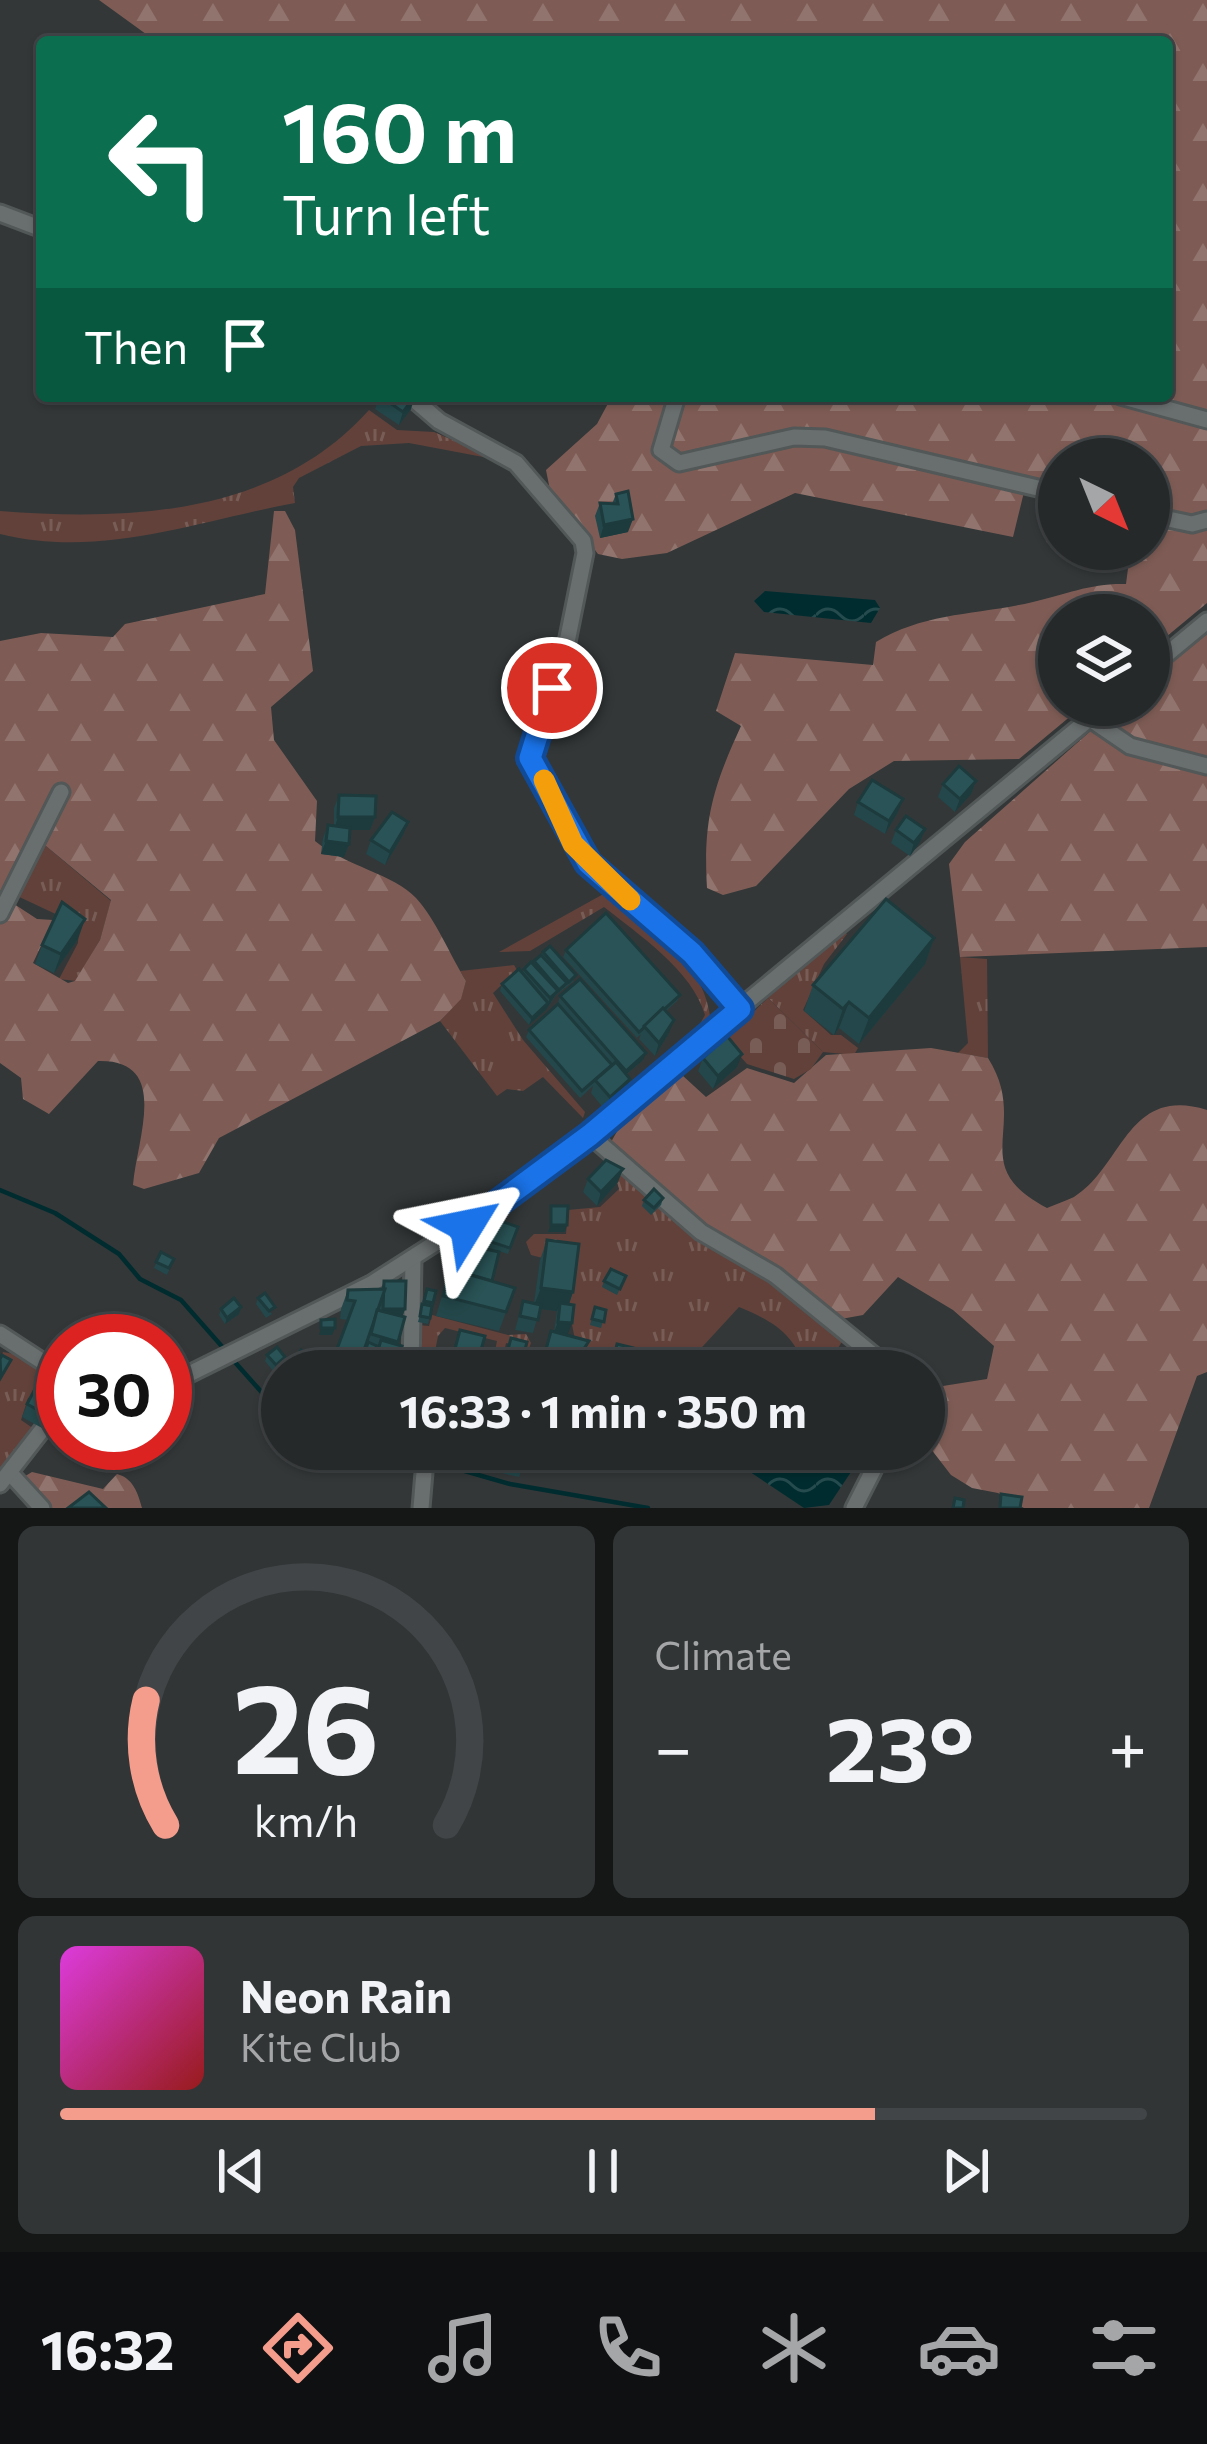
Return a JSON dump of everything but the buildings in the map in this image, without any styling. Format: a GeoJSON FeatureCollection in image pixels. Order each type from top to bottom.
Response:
{"type":"FeatureCollection","features":[{"type":"Feature","properties":{"kind":"street"},"geometry":{"type":"LineString","coordinates":[[0,213],[36,227]]}},
{"type":"Feature","properties":{"kind":"street"},"geometry":{"type":"LineString","coordinates":[[417,402],[439,421],[516,463],[583,541],[585,554],[564,657],[529,749],[532,765],[552,791],[573,844],[588,863],[692,953],[740,1009]]}},
{"type":"Feature","properties":{"kind":"street"},"geometry":{"type":"LineString","coordinates":[[675,402],[662,450],[679,463],[794,437],[825,438],[1038,488]]}},
{"type":"Feature","properties":{"kind":"street"},"geometry":{"type":"LineString","coordinates":[[1142,402],[1207,420]]}},
{"type":"Feature","properties":{"kind":"street"},"geometry":{"type":"LineString","coordinates":[[1170,519],[1192,524],[1207,520]]}},
{"type":"Feature","properties":{"kind":"street"},"geometry":{"type":"LineString","coordinates":[[1170,652],[1207,621]]}},
{"type":"Feature","properties":{"kind":"street"},"geometry":{"type":"LineString","coordinates":[[192,1372],[413,1260],[505,1200],[590,1135],[1079,726]]}},
{"type":"Feature","properties":{"kind":"street"},"geometry":{"type":"LineString","coordinates":[[1101,726],[1130,746],[1207,766]]}},
{"type":"Feature","properties":{"kind":"street"},"geometry":{"type":"LineString","coordinates":[[0,914],[61,792]]}},
{"type":"Feature","properties":{"kind":"street"},"geometry":{"type":"LineString","coordinates":[[590,1135],[701,1232],[788,1285],[867,1350]]}},
{"type":"Feature","properties":{"kind":"street"},"geometry":{"type":"LineString","coordinates":[[411,1350],[413,1260]]}},
{"type":"Feature","properties":{"kind":"street"},"geometry":{"type":"LineString","coordinates":[[0,1334],[36,1357]]}},
{"type":"Feature","properties":{"kind":"street"},"geometry":{"type":"LineString","coordinates":[[36,1438],[5,1479],[41,1508]]}},
{"type":"Feature","properties":{"kind":"street"},"geometry":{"type":"LineString","coordinates":[[421,1508],[424,1470]]}},
{"type":"Feature","properties":{"kind":"street"},"geometry":{"type":"LineString","coordinates":[[854,1508],[873,1470]]}},
{"type":"Feature","properties":{"kind":"green space"},"geometry":{"type":"Polygon","coordinates":[[[99,0],[1207,0],[1207,603],[1170,634],[1170,594],[1063,594],[1126,584],[1128,570],[1170,570],[1170,438],[1038,438],[1038,495],[1024,492],[1013,537],[795,493],[667,553],[622,559],[598,554],[550,490],[546,470],[597,424],[609,402],[1173,402],[1173,36],[149,36],[99,0]]]}},
{"type":"Feature","properties":{"kind":"green space"},"geometry":{"type":"Polygon","coordinates":[[[369,410],[397,430],[434,432],[499,460],[409,443],[361,446],[299,478],[293,487],[295,503],[112,540],[38,541],[0,534],[0,511],[150,511],[245,491],[332,445],[369,410]]]}},
{"type":"Feature","properties":{"kind":"green space"},"geometry":{"type":"Polygon","coordinates":[[[274,511],[285,511],[295,530],[313,671],[271,707],[274,740],[317,801],[315,841],[395,882],[416,898],[466,981],[461,999],[440,1021],[219,1138],[199,1173],[144,1189],[133,1185],[144,1105],[135,1073],[121,1064],[98,1061],[49,1114],[23,1099],[21,1078],[0,1063],[0,641],[41,633],[113,637],[125,624],[265,594],[274,511]],[[40,841],[11,902],[37,919],[53,920],[33,963],[68,983],[75,981],[100,940],[111,900],[40,841]]]}},
{"type":"Feature","properties":{"kind":"green space"},"geometry":{"type":"Polygon","coordinates":[[[1038,601],[1038,726],[1059,726],[1019,759],[894,761],[849,789],[756,886],[723,895],[707,888],[712,804],[741,726],[716,711],[735,653],[873,665],[876,642],[895,632],[1038,601]]]}},
{"type":"Feature","properties":{"kind":"green space"},"geometry":{"type":"Polygon","coordinates":[[[1207,633],[1207,947],[960,957],[949,864],[965,842],[1096,726],[1170,726],[1170,664],[1207,633]]]}},
{"type":"Feature","properties":{"kind":"green space"},"geometry":{"type":"Polygon","coordinates":[[[40,841],[111,901],[100,940],[76,981],[59,979],[78,943],[79,925],[13,894],[40,841]]]}},
{"type":"Feature","properties":{"kind":"green space"},"geometry":{"type":"Polygon","coordinates":[[[607,892],[674,949],[699,983],[711,1024],[690,1042],[705,1015],[689,983],[604,907],[530,951],[499,952],[607,892]]]}},
{"type":"Feature","properties":{"kind":"green space"},"geometry":{"type":"Polygon","coordinates":[[[843,931],[847,934],[824,964],[803,1010],[831,1035],[841,1035],[858,1048],[854,1055],[823,1052],[768,998],[843,931]]]}},
{"type":"Feature","properties":{"kind":"green space"},"geometry":{"type":"Polygon","coordinates":[[[960,957],[987,959],[988,1058],[958,1053],[968,1043],[960,957]]]}},
{"type":"Feature","properties":{"kind":"green space"},"geometry":{"type":"Polygon","coordinates":[[[514,965],[517,970],[493,993],[523,1040],[585,1112],[583,1118],[543,1077],[523,1091],[507,1089],[497,1096],[440,1021],[461,998],[466,981],[460,971],[514,965]]]}},
{"type":"Feature","properties":{"kind":"green space"},"geometry":{"type":"Polygon","coordinates":[[[768,998],[823,1052],[811,1069],[794,1079],[747,1064],[725,1039],[768,998]]]}},
{"type":"Feature","properties":{"kind":"green space"},"geometry":{"type":"Polygon","coordinates":[[[931,1048],[988,1058],[1004,1104],[1003,1160],[1009,1176],[1022,1192],[1047,1208],[1091,1184],[1129,1133],[1159,1109],[1180,1105],[1207,1110],[1207,1372],[1197,1376],[1149,1508],[1024,1508],[951,1475],[945,1467],[945,1386],[987,1379],[994,1346],[953,1310],[898,1277],[863,1315],[841,1319],[730,1247],[616,1152],[611,1142],[623,1121],[682,1075],[706,1097],[747,1068],[794,1083],[826,1055],[931,1048]]]}},
{"type":"Feature","properties":{"kind":"green space"},"geometry":{"type":"Polygon","coordinates":[[[623,1167],[846,1335],[837,1350],[797,1350],[781,1330],[739,1307],[699,1350],[577,1349],[569,1310],[574,1266],[531,1255],[526,1242],[534,1234],[566,1234],[568,1210],[600,1207],[619,1189],[615,1175],[623,1167]]]}},
{"type":"Feature","properties":{"kind":"green space"},"geometry":{"type":"Polygon","coordinates":[[[432,1315],[508,1335],[526,1334],[531,1343],[529,1348],[506,1343],[504,1350],[495,1350],[497,1341],[445,1328],[435,1350],[418,1350],[418,1325],[429,1326],[432,1315]]]}},
{"type":"Feature","properties":{"kind":"green space"},"geometry":{"type":"Polygon","coordinates":[[[3,1352],[36,1366],[36,1401],[28,1398],[21,1420],[36,1432],[0,1476],[0,1381],[8,1367],[0,1360],[3,1352]]]}},
{"type":"Feature","properties":{"kind":"green space"},"geometry":{"type":"Polygon","coordinates":[[[32,1472],[103,1489],[117,1474],[131,1483],[142,1508],[32,1508],[22,1478],[32,1472]]]}},
{"type":"Feature","properties":{"kind":"water"},"geometry":{"type":"Polygon","coordinates":[[[765,591],[875,600],[880,608],[871,623],[764,612],[754,601],[765,591]]]}},
{"type":"Feature","properties":{"kind":"water"},"geometry":{"type":"Polygon","coordinates":[[[747,1470],[850,1470],[829,1505],[804,1508],[747,1470]]]}},
{"type":"Feature","properties":{"kind":"waterway"},"geometry":{"type":"LineString","coordinates":[[0,1190],[55,1213],[119,1254],[140,1279],[181,1300],[226,1351]]}},
{"type":"Feature","properties":{"kind":"waterway"},"geometry":{"type":"LineString","coordinates":[[233,1360],[261,1392]]}},
{"type":"Feature","properties":{"kind":"waterway"},"geometry":{"type":"LineString","coordinates":[[461,1470],[510,1484],[648,1508]]}},
{"type":"Feature","properties":{"kind":"slow traffic"},"geometry":{"type":"LineString","coordinates":[[544,780],[573,844],[630,900]]}},
{"type":"Feature","properties":{"kind":"route"},"geometry":{"type":"LineString","coordinates":[[467,1226],[590,1135],[740,1009],[692,953],[588,863],[573,844],[552,791],[530,758],[529,749],[552,688]]}}]}
